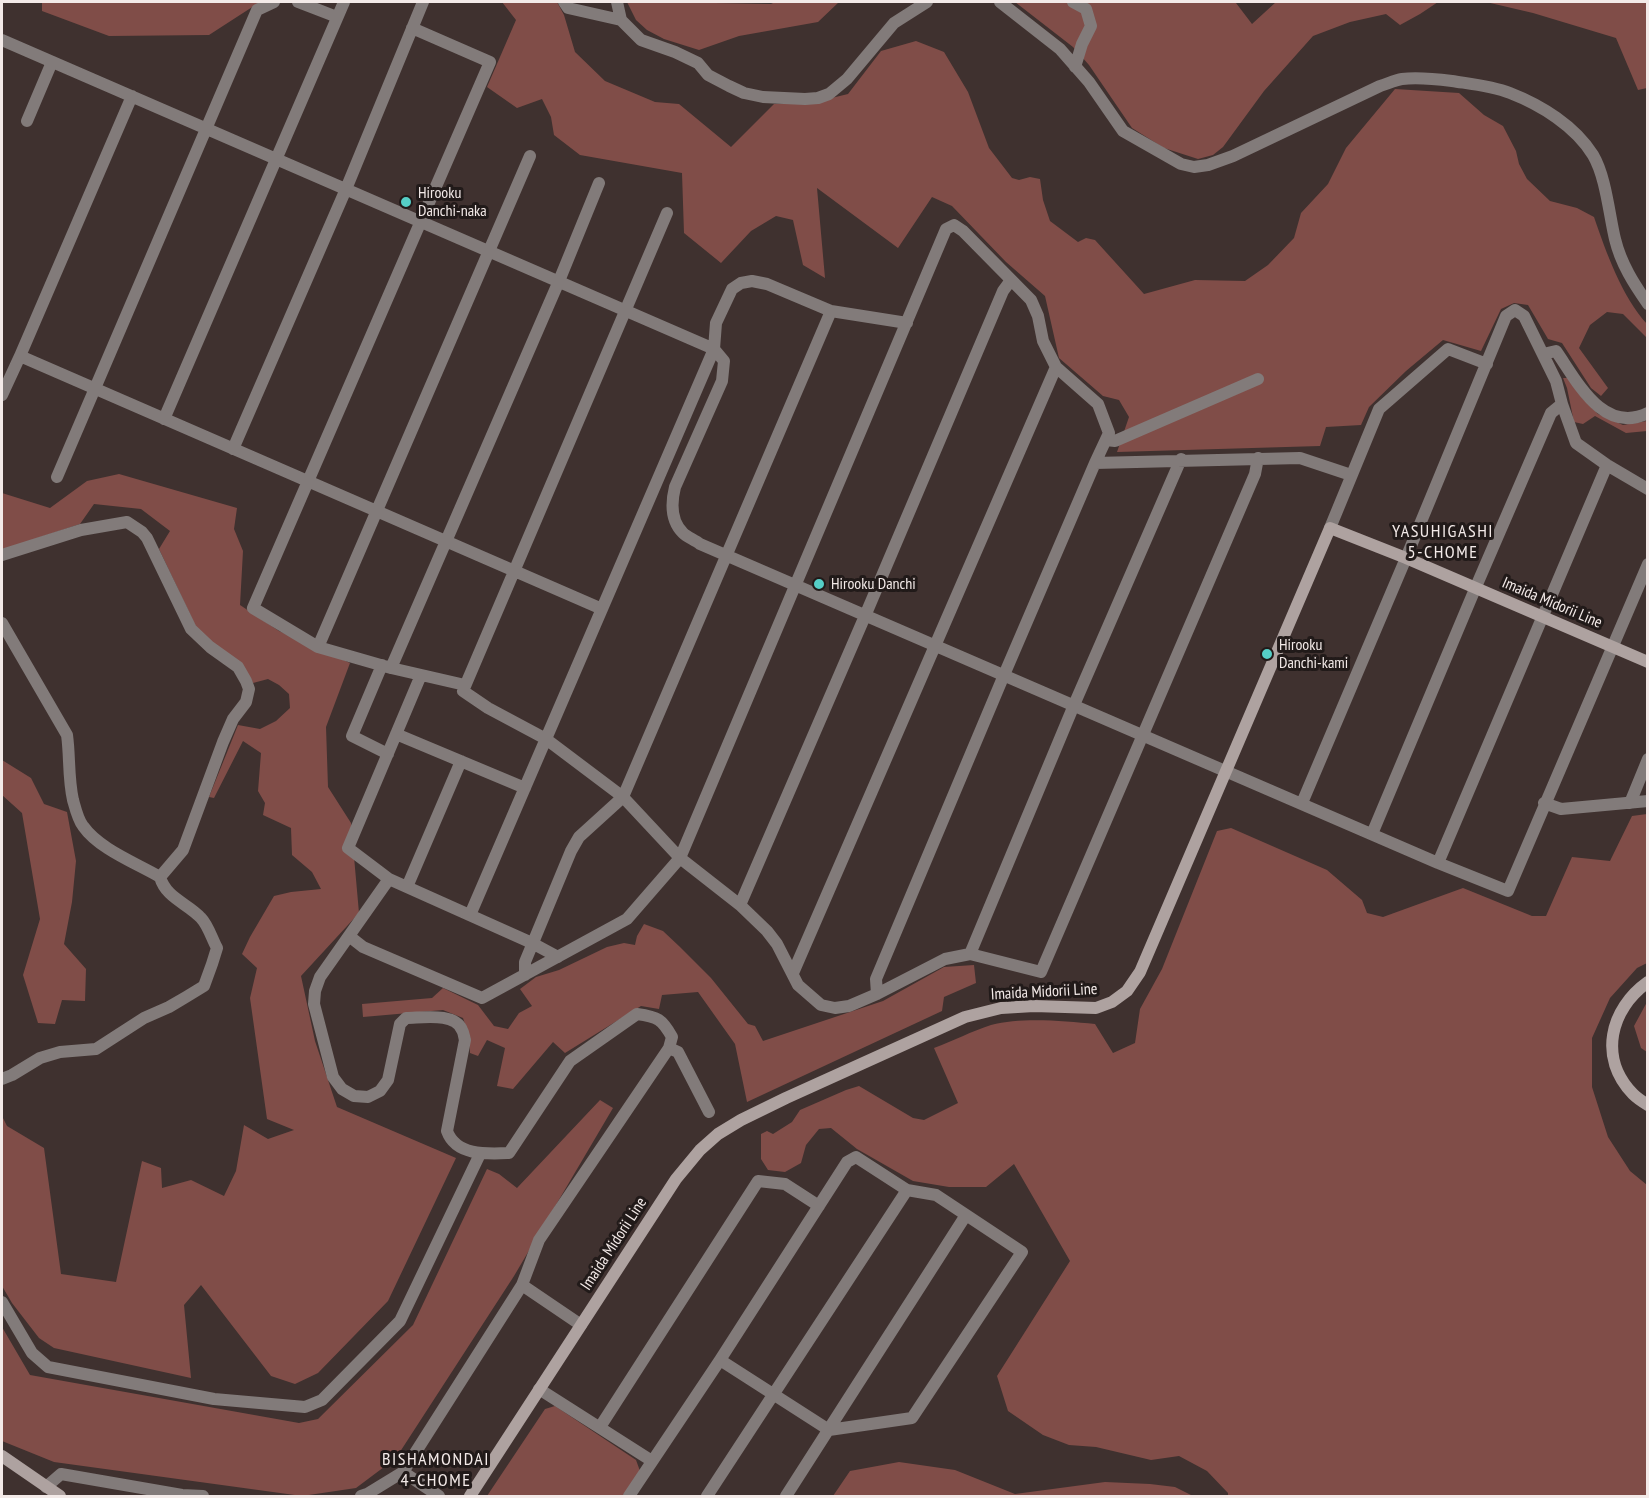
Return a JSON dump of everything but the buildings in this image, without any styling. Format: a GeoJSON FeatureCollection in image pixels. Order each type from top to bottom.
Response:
{"type":"FeatureCollection","features":[{"type":"Feature","properties":{"kind":"main road","name":"Imaida Midorii Line"},"geometry":{"type":"LineString","coordinates":[[470,1497],[676,1179],[700,1150],[718,1134],[786,1098],[964,1017],[1001,1008],[1034,1006],[1096,1008],[1112,1002],[1127,991],[1140,972],[1330,528],[1406,558],[1647,662]]}},
{"type":"Feature","properties":{"kind":"main road"},"geometry":{"type":"LineString","coordinates":[[1647,982],[1624,1005],[1615,1023],[1612,1039],[1612,1055],[1619,1076],[1633,1094],[1647,1106]]}},
{"type":"Feature","properties":{"kind":"main road"},"geometry":{"type":"LineString","coordinates":[[3,1461],[60,1497]]}},
{"type":"Feature","properties":{"kind":"street"},"geometry":{"type":"LineString","coordinates":[[57,477],[257,10],[274,2]]}},
{"type":"Feature","properties":{"kind":"street"},"geometry":{"type":"LineString","coordinates":[[298,2],[337,17]]}},
{"type":"Feature","properties":{"kind":"street"},"geometry":{"type":"LineString","coordinates":[[164,419],[344,2]]}},
{"type":"Feature","properties":{"kind":"street"},"geometry":{"type":"LineString","coordinates":[[233,449],[346,189],[423,2]]}},
{"type":"Feature","properties":{"kind":"street"},"geometry":{"type":"LineString","coordinates":[[564,2],[568,8],[621,20]]}},
{"type":"Feature","properties":{"kind":"street"},"geometry":{"type":"LineString","coordinates":[[617,2],[621,20],[640,40],[698,63],[708,75],[736,89],[764,97],[805,99],[829,94],[847,79],[894,23],[927,2]]}},
{"type":"Feature","properties":{"kind":"street"},"geometry":{"type":"LineString","coordinates":[[1000,2],[1059,50],[1089,82],[1123,131],[1181,164],[1194,167],[1208,165],[1233,156],[1380,86],[1402,79],[1436,79],[1476,84],[1509,92],[1534,104],[1564,123],[1593,155],[1599,170],[1621,259],[1647,304]]}},
{"type":"Feature","properties":{"kind":"street"},"geometry":{"type":"LineString","coordinates":[[1073,2],[1086,9],[1090,26],[1075,67]]}},
{"type":"Feature","properties":{"kind":"street"},"geometry":{"type":"LineString","coordinates":[[412,28],[490,62],[253,608],[318,647],[386,667],[465,685]]}},
{"type":"Feature","properties":{"kind":"street"},"geometry":{"type":"LineString","coordinates":[[2,40],[714,349],[724,362],[722,381],[675,487],[671,504],[674,520],[683,533],[700,544],[1438,863],[1508,891],[1647,564]]}},
{"type":"Feature","properties":{"kind":"street"},"geometry":{"type":"LineString","coordinates":[[27,121],[52,62]]}},
{"type":"Feature","properties":{"kind":"street"},"geometry":{"type":"LineString","coordinates":[[3,387],[20,356],[132,96]]}},
{"type":"Feature","properties":{"kind":"street"},"geometry":{"type":"LineString","coordinates":[[318,647],[530,156]]}},
{"type":"Feature","properties":{"kind":"street"},"geometry":{"type":"LineString","coordinates":[[388,754],[352,736],[446,541],[599,183]]}},
{"type":"Feature","properties":{"kind":"street"},"geometry":{"type":"LineString","coordinates":[[667,213],[463,692],[546,739],[623,796],[680,858],[740,905],[767,931],[777,944],[798,985],[821,1005],[834,1008],[849,1006],[945,959],[970,954],[1041,972],[1255,474],[1258,458]]}},
{"type":"Feature","properties":{"kind":"street"},"geometry":{"type":"LineString","coordinates":[[349,936],[363,947],[482,999],[627,919],[680,858],[946,229],[954,225],[963,231],[1031,300],[1038,316],[1043,341],[1056,367],[1098,404],[1109,433],[876,979],[877,994]]}},
{"type":"Feature","properties":{"kind":"street"},"geometry":{"type":"LineString","coordinates":[[740,905],[866,616],[1003,291],[1011,280]]}},
{"type":"Feature","properties":{"kind":"street"},"geometry":{"type":"LineString","coordinates":[[470,915],[714,349],[717,323],[732,289],[741,283],[752,281],[767,284],[831,311],[907,322]]}},
{"type":"Feature","properties":{"kind":"street"},"geometry":{"type":"LineString","coordinates":[[1302,803],[1506,316],[1515,310],[1524,316],[1556,381],[1576,443],[1647,489]]}},
{"type":"Feature","properties":{"kind":"street"},"geometry":{"type":"LineString","coordinates":[[525,975],[525,962],[532,943],[571,851],[579,837],[623,796],[831,311]]}},
{"type":"Feature","properties":{"kind":"street"},"geometry":{"type":"LineString","coordinates":[[1330,528],[1379,409],[1448,349],[1487,364]]}},
{"type":"Feature","properties":{"kind":"street"},"geometry":{"type":"LineString","coordinates":[[1543,354],[1556,351],[1586,395],[1603,411],[1620,418],[1639,417],[1647,413]]}},
{"type":"Feature","properties":{"kind":"street"},"geometry":{"type":"LineString","coordinates":[[20,356],[602,609]]}},
{"type":"Feature","properties":{"kind":"street"},"geometry":{"type":"LineString","coordinates":[[793,973],[1056,367]]}},
{"type":"Feature","properties":{"kind":"street"},"geometry":{"type":"LineString","coordinates":[[1106,440],[1115,441],[1258,379]]}},
{"type":"Feature","properties":{"kind":"street"},"geometry":{"type":"LineString","coordinates":[[1372,834],[1551,413],[1562,405]]}},
{"type":"Feature","properties":{"kind":"street"},"geometry":{"type":"LineString","coordinates":[[1095,463],[1181,459],[1300,458],[1352,475]]}},
{"type":"Feature","properties":{"kind":"street"},"geometry":{"type":"LineString","coordinates":[[970,954],[1074,705],[1181,459]]}},
{"type":"Feature","properties":{"kind":"street"},"geometry":{"type":"LineString","coordinates":[[1438,863],[1607,465]]}},
{"type":"Feature","properties":{"kind":"street"},"geometry":{"type":"LineString","coordinates":[[2,555],[81,530],[127,522],[147,538],[191,629],[210,647],[238,667],[246,681],[249,688],[246,702],[233,719],[223,742],[183,850],[160,877]]}},
{"type":"Feature","properties":{"kind":"street"},"geometry":{"type":"LineString","coordinates":[[2,623],[67,735],[73,800],[82,825],[99,843],[160,877],[163,886],[174,897],[202,918],[217,948],[204,986],[169,1007],[144,1018],[96,1049],[60,1052],[40,1058],[2,1079]]}},
{"type":"Feature","properties":{"kind":"street"},"geometry":{"type":"LineString","coordinates":[[421,675],[348,849],[389,879],[532,943],[558,957]]}},
{"type":"Feature","properties":{"kind":"street"},"geometry":{"type":"LineString","coordinates":[[396,735],[525,788]]}},
{"type":"Feature","properties":{"kind":"street"},"geometry":{"type":"LineString","coordinates":[[1630,803],[1647,759]]}},
{"type":"Feature","properties":{"kind":"street"},"geometry":{"type":"LineString","coordinates":[[407,887],[461,761]]}},
{"type":"Feature","properties":{"kind":"street"},"geometry":{"type":"LineString","coordinates":[[1544,803],[1561,809],[1647,801]]}},
{"type":"Feature","properties":{"kind":"street"},"geometry":{"type":"LineString","coordinates":[[361,1497],[403,1472],[522,1285],[539,1240],[669,1048],[672,1037],[664,1023],[652,1017],[637,1014],[570,1061],[509,1153],[480,1154],[450,1140],[447,1131],[465,1040],[462,1028],[444,1017],[406,1018],[400,1024],[388,1080],[380,1091],[368,1097],[354,1096],[342,1089],[333,1077],[314,1004],[315,991],[320,977],[389,879]]}},
{"type":"Feature","properties":{"kind":"street"},"geometry":{"type":"LineString","coordinates":[[669,1048],[678,1052],[709,1112]]}},
{"type":"Feature","properties":{"kind":"street"},"geometry":{"type":"LineString","coordinates":[[2,1302],[32,1353],[48,1367],[214,1399],[305,1407],[322,1400],[400,1321],[480,1154]]}},
{"type":"Feature","properties":{"kind":"street"},"geometry":{"type":"LineString","coordinates":[[629,1497],[847,1162],[856,1157],[907,1190],[936,1195],[1022,1252],[912,1418],[829,1431],[720,1360]]}},
{"type":"Feature","properties":{"kind":"street"},"geometry":{"type":"LineString","coordinates":[[600,1427],[758,1181],[785,1184],[819,1206]]}},
{"type":"Feature","properties":{"kind":"street"},"geometry":{"type":"LineString","coordinates":[[707,1497],[907,1190]]}},
{"type":"Feature","properties":{"kind":"street"},"geometry":{"type":"LineString","coordinates":[[786,1497],[966,1215]]}},
{"type":"Feature","properties":{"kind":"street"},"geometry":{"type":"LineString","coordinates":[[522,1285],[581,1324]]}},
{"type":"Feature","properties":{"kind":"street"},"geometry":{"type":"LineString","coordinates":[[539,1389],[652,1461]]}},
{"type":"Feature","properties":{"kind":"street"},"geometry":{"type":"LineString","coordinates":[[403,1472],[439,1497]]}},
{"type":"Feature","properties":{"kind":"street"},"geometry":{"type":"LineString","coordinates":[[46,1487],[61,1474],[203,1497]]}},
{"type":"Feature","properties":{"kind":"shaded area"},"geometry":{"type":"Polygon","coordinates":[[[42,2],[260,2],[209,35],[109,36],[42,11],[42,2]]]}},
{"type":"Feature","properties":{"kind":"shaded area"},"geometry":{"type":"Polygon","coordinates":[[[502,2],[557,2],[564,15],[575,52],[605,81],[655,102],[679,104],[731,147],[774,104],[811,103],[848,94],[881,51],[916,41],[944,52],[968,92],[989,148],[1012,178],[1040,179],[1043,200],[1050,221],[1078,242],[1086,238],[1095,240],[1144,294],[1195,280],[1245,281],[1268,265],[1294,238],[1301,213],[1328,184],[1346,148],[1395,89],[1459,93],[1484,115],[1503,126],[1527,179],[1550,201],[1577,208],[1594,217],[1622,288],[1647,324],[1647,338],[1623,314],[1607,312],[1590,325],[1579,348],[1608,388],[1601,396],[1591,388],[1562,343],[1548,339],[1528,305],[1514,303],[1501,309],[1481,351],[1443,340],[1406,371],[1369,407],[1361,425],[1326,427],[1320,446],[1117,452],[1129,417],[1119,400],[1103,396],[1059,358],[1045,296],[1006,262],[952,206],[932,197],[898,248],[817,188],[825,278],[803,265],[793,220],[776,216],[751,231],[721,263],[684,233],[682,173],[580,155],[554,135],[551,117],[542,99],[517,108],[487,87],[516,20],[502,2]]]}},
{"type":"Feature","properties":{"kind":"shaded area"},"geometry":{"type":"Polygon","coordinates":[[[627,2],[771,4],[775,2],[839,2],[818,22],[739,36],[699,50],[664,39],[647,30],[636,20],[627,2]]]}},
{"type":"Feature","properties":{"kind":"shaded area"},"geometry":{"type":"Polygon","coordinates":[[[1015,2],[1237,2],[1252,24],[1276,2],[1438,2],[1400,25],[1386,14],[1350,22],[1313,36],[1264,91],[1223,147],[1213,155],[1198,159],[1164,148],[1132,128],[1089,65],[1073,47],[1015,2]]]}},
{"type":"Feature","properties":{"kind":"shaded area"},"geometry":{"type":"Polygon","coordinates":[[[1486,2],[1647,2],[1647,88],[1638,90],[1616,38],[1533,13],[1486,2]]]}},
{"type":"Feature","properties":{"kind":"shaded area"},"geometry":{"type":"Polygon","coordinates":[[[1563,378],[1570,378],[1583,399],[1598,414],[1623,425],[1647,421],[1647,431],[1626,433],[1595,416],[1583,424],[1574,422],[1563,378]]]}},
{"type":"Feature","properties":{"kind":"shaded area"},"geometry":{"type":"Polygon","coordinates":[[[119,474],[237,508],[234,529],[243,551],[240,605],[279,631],[350,663],[326,727],[328,787],[351,823],[359,913],[301,976],[315,1041],[337,1107],[456,1158],[388,1301],[318,1373],[295,1384],[271,1376],[201,1285],[184,1305],[191,1378],[54,1348],[39,1338],[2,1286],[2,1116],[7,1126],[44,1148],[61,1274],[116,1282],[142,1161],[161,1168],[162,1188],[191,1180],[224,1196],[236,1171],[244,1125],[268,1139],[294,1130],[267,1119],[250,998],[257,968],[242,954],[274,896],[321,889],[312,872],[292,855],[291,828],[263,815],[265,803],[258,791],[261,753],[243,741],[214,798],[209,797],[238,725],[260,729],[276,721],[290,708],[289,694],[268,679],[253,683],[245,669],[213,644],[196,627],[159,549],[170,531],[141,509],[94,504],[80,524],[2,550],[2,493],[50,508],[87,481],[119,474]]]}},
{"type":"Feature","properties":{"kind":"shaded area"},"geometry":{"type":"Polygon","coordinates":[[[2,760],[31,778],[44,804],[67,812],[76,861],[72,902],[64,944],[86,969],[85,1001],[62,1000],[55,1024],[38,1023],[23,975],[40,919],[22,813],[2,795],[2,760]]]}},
{"type":"Feature","properties":{"kind":"shaded area"},"geometry":{"type":"Polygon","coordinates":[[[1647,814],[1647,963],[1637,968],[1610,998],[1592,1038],[1592,1087],[1608,1137],[1630,1171],[1647,1185],[1647,1496],[1228,1496],[1228,1493],[1207,1471],[1179,1456],[1151,1460],[1096,1447],[1069,1445],[1043,1435],[1008,1411],[997,1376],[1070,1261],[1014,1164],[986,1187],[949,1187],[913,1181],[857,1149],[831,1128],[819,1129],[806,1145],[801,1163],[785,1172],[768,1170],[761,1159],[761,1134],[767,1131],[773,1134],[792,1122],[800,1110],[859,1086],[913,1118],[924,1120],[958,1103],[934,1048],[991,1025],[1029,1020],[1095,1024],[1113,1053],[1135,1043],[1140,1009],[1162,969],[1217,831],[1231,828],[1327,870],[1362,900],[1367,913],[1383,917],[1463,888],[1532,916],[1546,916],[1572,857],[1610,861],[1632,816],[1647,814]]]}},
{"type":"Feature","properties":{"kind":"shaded area"},"geometry":{"type":"Polygon","coordinates":[[[644,924],[663,931],[680,947],[711,978],[748,1024],[755,1026],[763,1041],[883,1001],[944,967],[974,965],[976,983],[944,997],[942,1011],[747,1102],[735,1044],[698,992],[662,995],[659,1009],[641,1006],[565,1053],[553,1042],[513,1089],[497,1086],[505,1048],[487,1040],[478,1056],[470,1053],[469,1036],[463,1018],[443,1010],[363,1017],[362,1004],[432,998],[443,988],[478,1005],[494,1026],[508,1029],[519,1013],[532,1006],[520,989],[536,977],[559,970],[607,947],[624,943],[635,945],[644,924]]]}},
{"type":"Feature","properties":{"kind":"shaded area"},"geometry":{"type":"Polygon","coordinates":[[[1647,1002],[1648,1052],[1641,1048],[1634,1026],[1647,1002]]]}},
{"type":"Feature","properties":{"kind":"shaded area"},"geometry":{"type":"Polygon","coordinates":[[[600,1100],[613,1108],[514,1276],[396,1458],[356,1488],[302,1496],[54,1462],[2,1441],[2,1327],[30,1375],[299,1423],[318,1419],[413,1325],[487,1169],[499,1174],[517,1188],[600,1100]]]}},
{"type":"Feature","properties":{"kind":"shaded area"},"geometry":{"type":"Polygon","coordinates":[[[555,1406],[636,1460],[640,1471],[623,1496],[487,1496],[545,1409],[555,1406]]]}},
{"type":"Feature","properties":{"kind":"shaded area"},"geometry":{"type":"Polygon","coordinates":[[[899,1462],[955,1470],[1015,1494],[1105,1482],[1175,1487],[1193,1496],[833,1496],[850,1471],[899,1462]]]}},
{"type":"Feature","properties":{"kind":"place","name":"Hirooku Danchi-naka"},"geometry":{"type":"Point","coordinates":[406,202]}},
{"type":"Feature","properties":{"kind":"place","name":"Hirooku Danchi"},"geometry":{"type":"Point","coordinates":[819,584]}},
{"type":"Feature","properties":{"kind":"place","name":"Hirooku Danchi-kami"},"geometry":{"type":"Point","coordinates":[1267,654]}},
{"type":"Feature","properties":{"kind":"district","name":"YASUHIGASHI 5-CHOME"},"geometry":{"type":"Point","coordinates":[1443,542]}},
{"type":"Feature","properties":{"kind":"district","name":"BISHAMONDAI 4-CHOME"},"geometry":{"type":"Point","coordinates":[436,1470]}}]}
